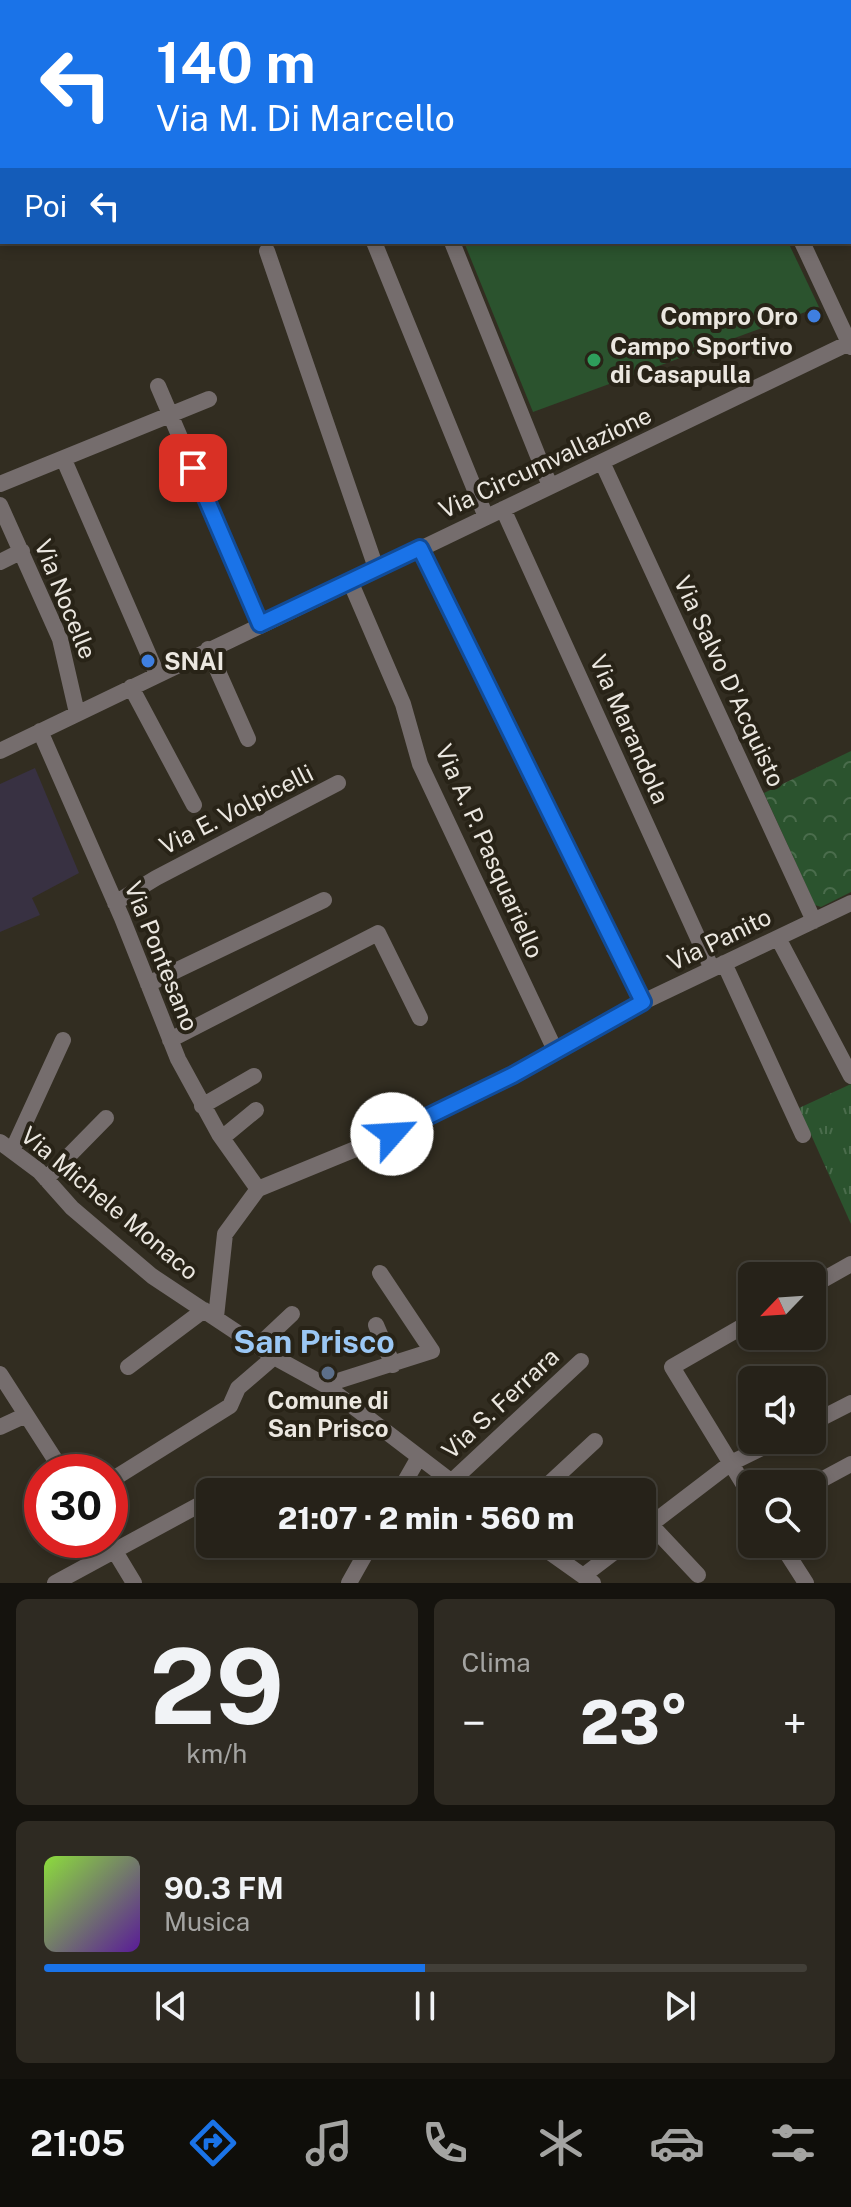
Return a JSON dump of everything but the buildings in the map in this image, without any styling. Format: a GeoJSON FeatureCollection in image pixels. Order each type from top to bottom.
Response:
{"type":"FeatureCollection","features":[{"type":"Feature","properties":{"kind":"street"},"geometry":{"type":"LineString","coordinates":[[375,244],[486,517]]}},
{"type":"Feature","properties":{"kind":"street"},"geometry":{"type":"LineString","coordinates":[[453,244],[550,486]]}},
{"type":"Feature","properties":{"kind":"street"},"geometry":{"type":"LineString","coordinates":[[803,244],[850,344]]}},
{"type":"Feature","properties":{"kind":"street"},"geometry":{"type":"LineString","coordinates":[[267,251],[376,568]]}},
{"type":"Feature","properties":{"kind":"street","name":"Via Circumvallazione"},"geometry":{"type":"LineString","coordinates":[[0,751],[376,568],[850,344]]}},
{"type":"Feature","properties":{"kind":"street"},"geometry":{"type":"LineString","coordinates":[[158,386],[260,624]]}},
{"type":"Feature","properties":{"kind":"street"},"geometry":{"type":"LineString","coordinates":[[0,484],[209,399]]}},
{"type":"Feature","properties":{"kind":"street"},"geometry":{"type":"LineString","coordinates":[[64,460],[157,674]]}},
{"type":"Feature","properties":{"kind":"street","name":"Via Salvo D'Acquisto"},"geometry":{"type":"LineString","coordinates":[[602,462],[814,921]]}},
{"type":"Feature","properties":{"kind":"street","name":"Via Nocelle"},"geometry":{"type":"LineString","coordinates":[[0,505],[60,639],[77,713]]}},
{"type":"Feature","properties":{"kind":"street","name":"Via Marandola"},"geometry":{"type":"LineString","coordinates":[[503,509],[718,966],[803,1135]]}},
{"type":"Feature","properties":{"kind":"street"},"geometry":{"type":"LineString","coordinates":[[420,548],[643,1002]]}},
{"type":"Feature","properties":{"kind":"street"},"geometry":{"type":"LineString","coordinates":[[0,562],[22,551]]}},
{"type":"Feature","properties":{"kind":"street","name":"Via A. P. Pasquariello"},"geometry":{"type":"LineString","coordinates":[[350,581],[403,704],[420,764],[555,1050]]}},
{"type":"Feature","properties":{"kind":"street"},"geometry":{"type":"LineString","coordinates":[[208,649],[248,739]]}},
{"type":"Feature","properties":{"kind":"street"},"geometry":{"type":"LineString","coordinates":[[131,687],[194,805]]}},
{"type":"Feature","properties":{"kind":"street","name":"Via Pontesano"},"geometry":{"type":"LineString","coordinates":[[40,731],[115,903],[170,1040],[202,1106],[258,1189]]}},
{"type":"Feature","properties":{"kind":"street","name":"Via E. Volpicelli"},"geometry":{"type":"LineString","coordinates":[[115,903],[156,878],[338,783]]}},
{"type":"Feature","properties":{"kind":"street"},"geometry":{"type":"LineString","coordinates":[[148,984],[324,900]]}},
{"type":"Feature","properties":{"kind":"street","name":"Via Panito"},"geometry":{"type":"LineString","coordinates":[[258,1189],[392,1134],[513,1075],[643,1002],[851,903]]}},
{"type":"Feature","properties":{"kind":"street"},"geometry":{"type":"LineString","coordinates":[[170,1040],[378,933],[420,1018]]}},
{"type":"Feature","properties":{"kind":"street"},"geometry":{"type":"LineString","coordinates":[[778,938],[851,1076]]}},
{"type":"Feature","properties":{"kind":"street"},"geometry":{"type":"LineString","coordinates":[[6,1147],[63,1040]]}},
{"type":"Feature","properties":{"kind":"street"},"geometry":{"type":"LineString","coordinates":[[202,1106],[254,1076]]}},
{"type":"Feature","properties":{"kind":"street"},"geometry":{"type":"LineString","coordinates":[[222,1138],[256,1110]]}},
{"type":"Feature","properties":{"kind":"street"},"geometry":{"type":"LineString","coordinates":[[46,1179],[106,1118]]}},
{"type":"Feature","properties":{"kind":"street","name":"Via Michele Monaco"},"geometry":{"type":"LineString","coordinates":[[6,1147],[46,1179],[72,1208],[152,1276],[274,1357],[325,1385],[447,1478]]}},
{"type":"Feature","properties":{"kind":"street"},"geometry":{"type":"LineString","coordinates":[[128,1367],[210,1313],[225,1234],[258,1189]]}},
{"type":"Feature","properties":{"kind":"street"},"geometry":{"type":"LineString","coordinates":[[826,1278],[851,1264]]}},
{"type":"Feature","properties":{"kind":"street"},"geometry":{"type":"LineString","coordinates":[[325,1385],[432,1351],[380,1273]]}},
{"type":"Feature","properties":{"kind":"street"},"geometry":{"type":"LineString","coordinates":[[258,1346],[292,1314]]}},
{"type":"Feature","properties":{"kind":"street"},"geometry":{"type":"LineString","coordinates":[[376,1325],[393,1365]]}},
{"type":"Feature","properties":{"kind":"street"},"geometry":{"type":"LineString","coordinates":[[738,1329],[672,1367],[738,1475]]}},
{"type":"Feature","properties":{"kind":"street"},"geometry":{"type":"LineString","coordinates":[[128,1470],[230,1406],[238,1388],[274,1357]]}},
{"type":"Feature","properties":{"kind":"street","name":"Via S. Ferrara"},"geometry":{"type":"LineString","coordinates":[[466,1478],[581,1361]]}},
{"type":"Feature","properties":{"kind":"street"},"geometry":{"type":"LineString","coordinates":[[0,1374],[51,1454]]}},
{"type":"Feature","properties":{"kind":"street"},"geometry":{"type":"LineString","coordinates":[[826,1416],[851,1403]]}},
{"type":"Feature","properties":{"kind":"street"},"geometry":{"type":"LineString","coordinates":[[0,1427],[26,1415]]}},
{"type":"Feature","properties":{"kind":"street"},"geometry":{"type":"LineString","coordinates":[[555,1478],[595,1441]]}},
{"type":"Feature","properties":{"kind":"street"},"geometry":{"type":"LineString","coordinates":[[656,1520],[731,1463],[749,1454]]}},
{"type":"Feature","properties":{"kind":"street"},"geometry":{"type":"LineString","coordinates":[[407,1478],[419,1457]]}},
{"type":"Feature","properties":{"kind":"street"},"geometry":{"type":"LineString","coordinates":[[826,1477],[851,1464]]}},
{"type":"Feature","properties":{"kind":"street"},"geometry":{"type":"LineString","coordinates":[[128,1538],[196,1506]]}},
{"type":"Feature","properties":{"kind":"street"},"geometry":{"type":"LineString","coordinates":[[656,1537],[698,1575]]}},
{"type":"Feature","properties":{"kind":"street"},"geometry":{"type":"LineString","coordinates":[[55,1583],[94,1558]]}},
{"type":"Feature","properties":{"kind":"street"},"geometry":{"type":"LineString","coordinates":[[119,1558],[134,1583]]}},
{"type":"Feature","properties":{"kind":"street"},"geometry":{"type":"LineString","coordinates":[[349,1583],[363,1558]]}},
{"type":"Feature","properties":{"kind":"street"},"geometry":{"type":"LineString","coordinates":[[558,1558],[588,1579],[610,1558]]}},
{"type":"Feature","properties":{"kind":"street"},"geometry":{"type":"LineString","coordinates":[[790,1558],[806,1583]]}},
{"type":"Feature","properties":{"kind":"shaded area"},"geometry":{"type":"Polygon","coordinates":[[[35,768],[79,873],[32,898],[40,915],[0,932],[0,784],[35,768]]]}},
{"type":"Feature","properties":{"kind":"green space","name":"Campo Sportivo di Casapulla"},"geometry":{"type":"Polygon","coordinates":[[[465,244],[789,244],[819,307],[533,412],[465,244]]]}},
{"type":"Feature","properties":{"kind":"green space"},"geometry":{"type":"Polygon","coordinates":[[[851,751],[851,892],[821,907],[815,905],[764,793],[851,751]]]}},
{"type":"Feature","properties":{"kind":"green space"},"geometry":{"type":"Polygon","coordinates":[[[851,1084],[851,1224],[799,1108],[851,1084]]]}},
{"type":"Feature","properties":{"kind":"place","name":"Compro Oro"},"geometry":{"type":"Point","coordinates":[814,316]}},
{"type":"Feature","properties":{"kind":"place","name":"Campo Sportivo di Casapulla"},"geometry":{"type":"Point","coordinates":[594,360]}},
{"type":"Feature","properties":{"kind":"place","name":"SNAI"},"geometry":{"type":"Point","coordinates":[148,661]}},
{"type":"Feature","properties":{"kind":"place","name":"Comune di San Prisco"},"geometry":{"type":"Point","coordinates":[328,1373]}},
{"type":"Feature","properties":{"kind":"district","name":"San Prisco"},"geometry":{"type":"Point","coordinates":[314,1341]}},
{"type":"Feature","properties":{"kind":"route"},"geometry":{"type":"LineString","coordinates":[[193,468],[260,624],[420,548],[643,1002],[513,1075],[392,1134]]}}]}
